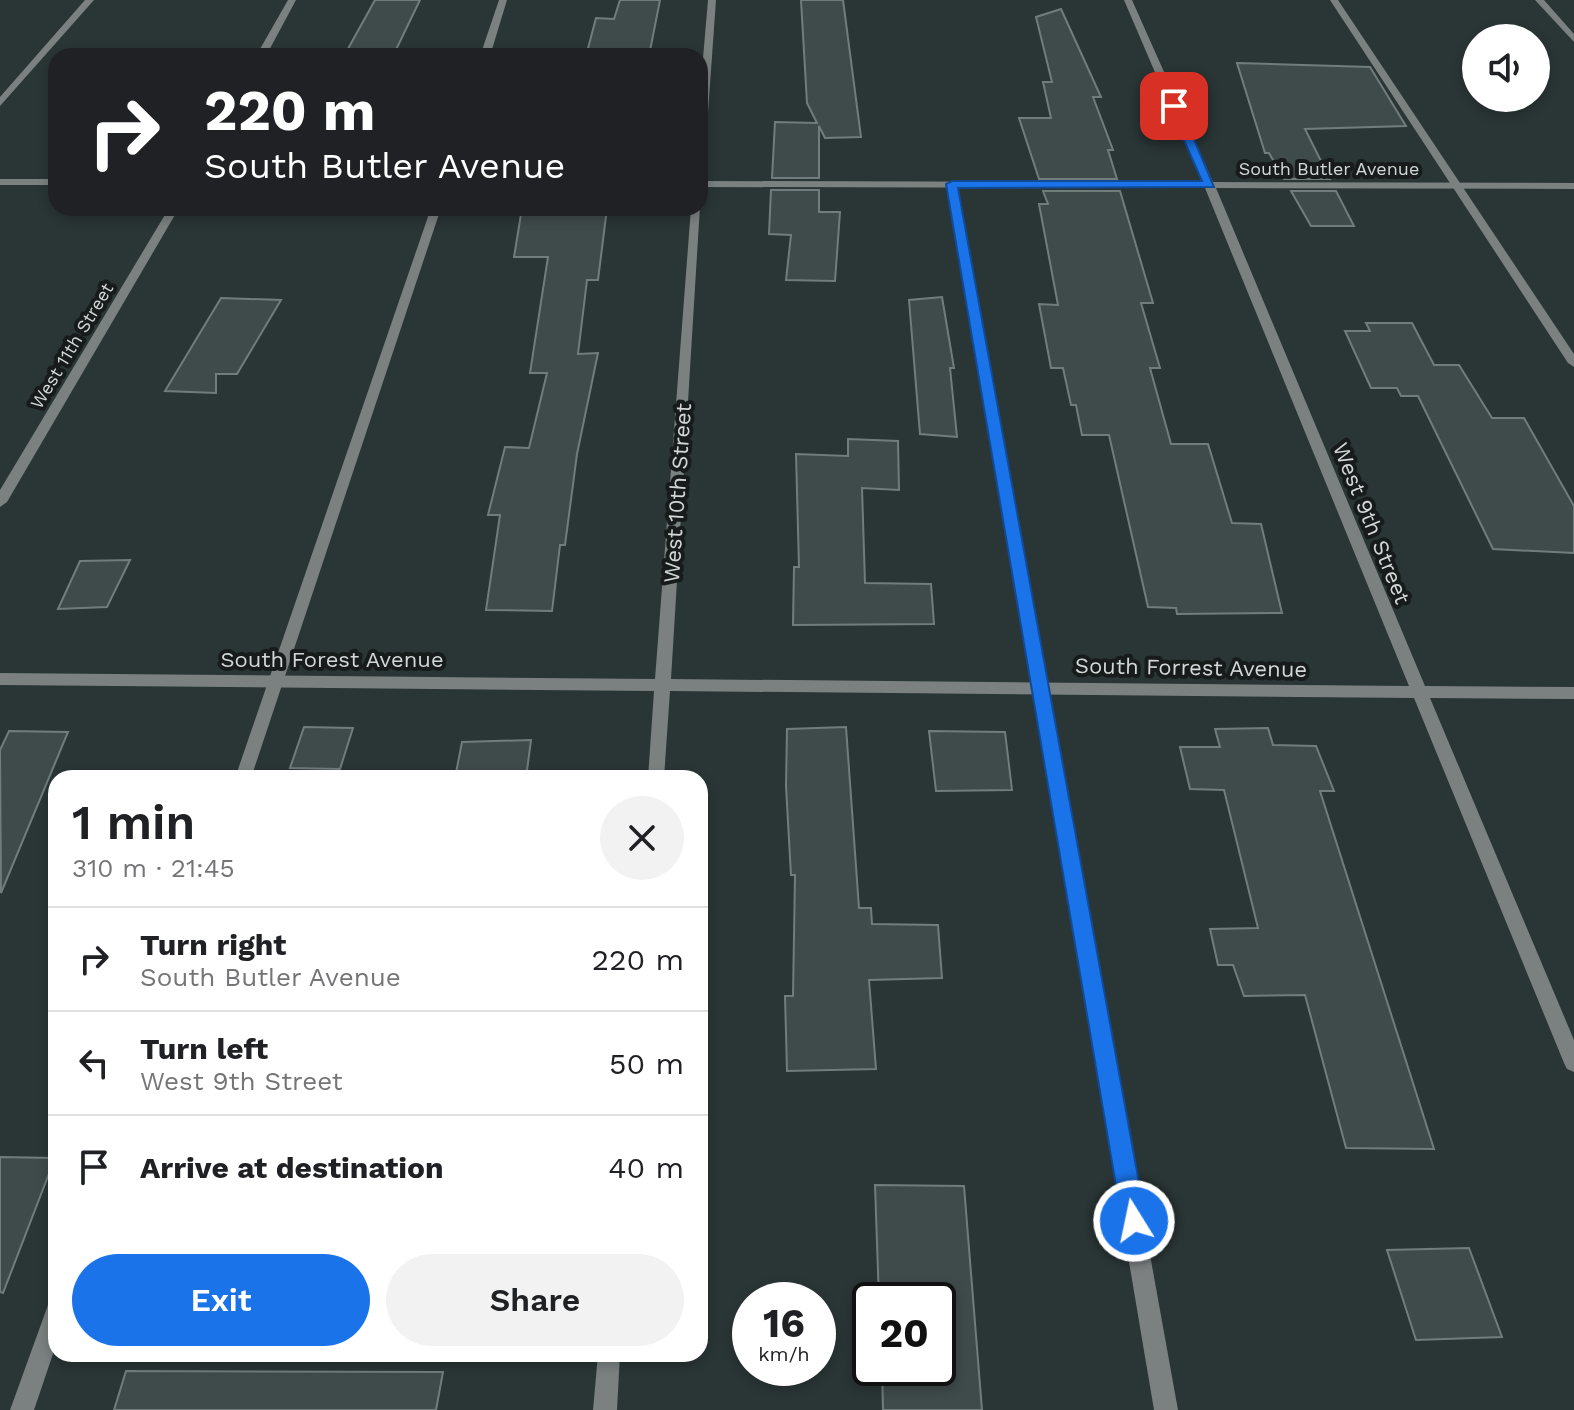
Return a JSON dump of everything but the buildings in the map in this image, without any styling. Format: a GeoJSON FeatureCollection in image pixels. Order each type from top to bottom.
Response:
{"type":"FeatureCollection","features":[{"type":"Feature","properties":{"kind":"street"},"geometry":{"type":"LineString","coordinates":[[48,48],[90,0]]}},
{"type":"Feature","properties":{"kind":"street"},"geometry":{"type":"LineString","coordinates":[[265,48],[292,0]]}},
{"type":"Feature","properties":{"kind":"street"},"geometry":{"type":"LineString","coordinates":[[488,48],[503,0]]}},
{"type":"Feature","properties":{"kind":"street"},"geometry":{"type":"LineString","coordinates":[[708,52],[712,0]]}},
{"type":"Feature","properties":{"kind":"street","name":"West 9th Street"},"geometry":{"type":"LineString","coordinates":[[1128,0],[1209,185],[1574,1063]]}},
{"type":"Feature","properties":{"kind":"street"},"geometry":{"type":"LineString","coordinates":[[1334,0],[1574,363]]}},
{"type":"Feature","properties":{"kind":"street"},"geometry":{"type":"LineString","coordinates":[[1539,0],[1574,39]]}},
{"type":"Feature","properties":{"kind":"street"},"geometry":{"type":"LineString","coordinates":[[0,103],[48,48]]}},
{"type":"Feature","properties":{"kind":"street"},"geometry":{"type":"LineString","coordinates":[[0,182],[48,182]]}},
{"type":"Feature","properties":{"kind":"street","name":"South Butler Avenue"},"geometry":{"type":"LineString","coordinates":[[708,184],[1574,186]]}},
{"type":"Feature","properties":{"kind":"street"},"geometry":{"type":"LineString","coordinates":[[952,184],[1166,1410]]}},
{"type":"Feature","properties":{"kind":"street","name":"West 11th Street"},"geometry":{"type":"LineString","coordinates":[[0,502],[169,216]]}},
{"type":"Feature","properties":{"kind":"street"},"geometry":{"type":"LineString","coordinates":[[246,770],[433,216]]}},
{"type":"Feature","properties":{"kind":"street","name":"West 10th Street"},"geometry":{"type":"LineString","coordinates":[[657,770],[695,216]]}},
{"type":"Feature","properties":{"kind":"street","name":"South Forest Avenue"},"geometry":{"type":"LineString","coordinates":[[0,679],[664,683]]}},
{"type":"Feature","properties":{"kind":"street","name":"South Forrest Avenue"},"geometry":{"type":"LineString","coordinates":[[664,683],[1574,693]]}},
{"type":"Feature","properties":{"kind":"street"},"geometry":{"type":"LineString","coordinates":[[22,1410],[48,1336]]}},
{"type":"Feature","properties":{"kind":"street"},"geometry":{"type":"LineString","coordinates":[[605,1410],[608,1362]]}},
{"type":"Feature","properties":{"kind":"route"},"geometry":{"type":"LineString","coordinates":[[1134,1221],[952,184],[1209,185],[1174,106]]}}]}
